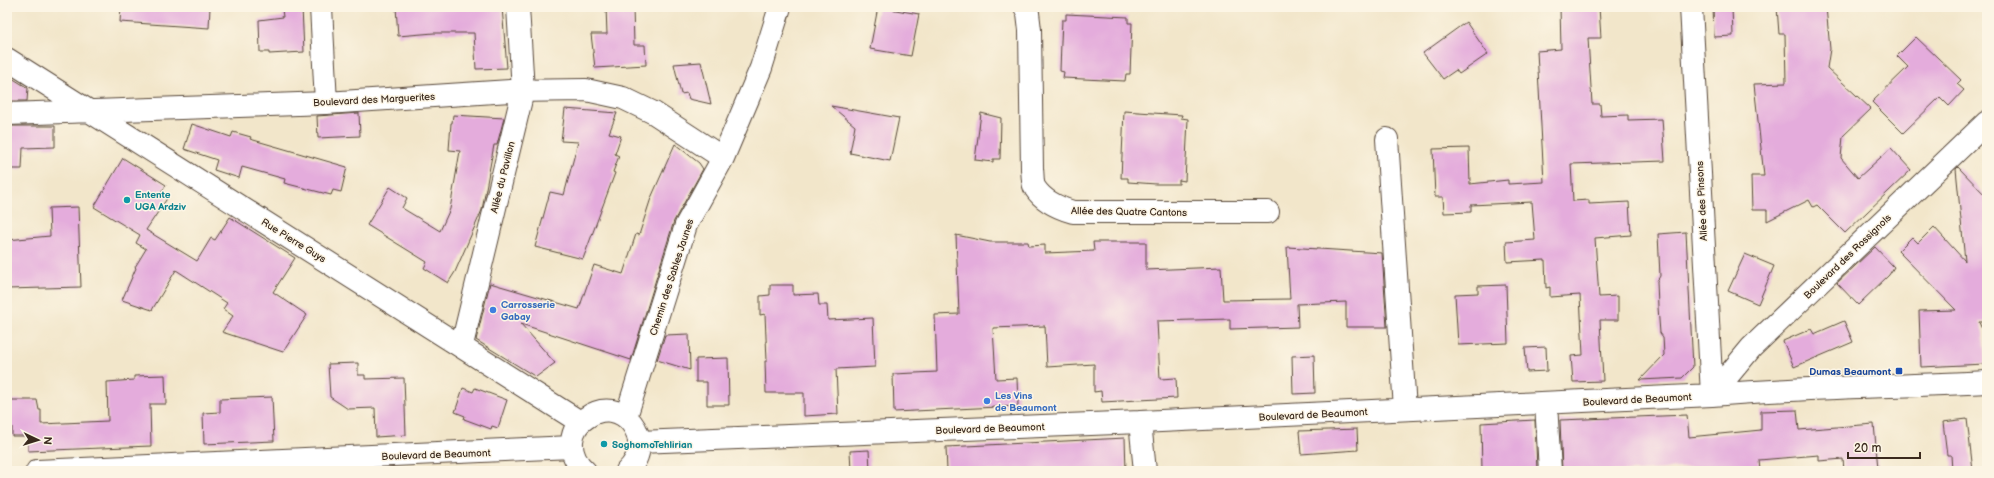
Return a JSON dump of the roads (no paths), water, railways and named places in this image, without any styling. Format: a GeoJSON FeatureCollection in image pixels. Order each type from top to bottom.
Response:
{"type":"FeatureCollection","features":[{"type":"Feature","properties":{"kind":"street"},"geometry":{"type":"LineString","coordinates":[[321,7],[326,103]]}},
{"type":"Feature","properties":{"kind":"street","name":"Allée du Pavillon"},"geometry":{"type":"LineString","coordinates":[[462,346],[523,91],[518,7]]}},
{"type":"Feature","properties":{"kind":"street","name":"Chemin des Sables Jaunes"},"geometry":{"type":"LineString","coordinates":[[626,417],[686,225],[723,158],[761,68],[780,7]]}},
{"type":"Feature","properties":{"kind":"street","name":"Allée des Quatre Cantons"},"geometry":{"type":"LineString","coordinates":[[1025,7],[1028,13],[1030,30],[1032,169],[1035,188],[1055,207],[1073,212],[1268,212]]}},
{"type":"Feature","properties":{"kind":"street","name":"Allée des Pinsons"},"geometry":{"type":"LineString","coordinates":[[1690,7],[1712,395]]}},
{"type":"Feature","properties":{"kind":"street","name":"Rue Pierre Guys"},"geometry":{"type":"LineString","coordinates":[[7,59],[580,422]]}},
{"type":"Feature","properties":{"kind":"street","name":"Boulevard des Marguerites"},"geometry":{"type":"LineString","coordinates":[[7,114],[86,110],[326,103],[523,91],[586,90],[623,98],[654,113],[723,158]]}},
{"type":"Feature","properties":{"kind":"street","name":"Boulevard des Rossignols"},"geometry":{"type":"LineString","coordinates":[[1712,395],[1751,348],[1987,122]]}},
{"type":"Feature","properties":{"kind":"street"},"geometry":{"type":"LineString","coordinates":[[1387,139],[1405,409]]}},
{"type":"Feature","properties":{"kind":"street","name":"Boulevard de Beaumont"},"geometry":{"type":"LineString","coordinates":[[639,442],[1140,422],[1712,395],[1780,389],[1916,386],[1987,382]]}},
{"type":"Feature","properties":{"kind":"street"},"geometry":{"type":"LineString","coordinates":[[1546,403],[1550,471]]}},
{"type":"Feature","properties":{"kind":"street"},"geometry":{"type":"LineString","coordinates":[[585,471],[574,456],[572,438],[580,422],[590,414],[602,411],[615,412],[626,417],[638,432],[638,454],[633,464],[626,471]]}},
{"type":"Feature","properties":{"kind":"street"},"geometry":{"type":"LineString","coordinates":[[1140,422],[1144,471]]}},
{"type":"Feature","properties":{"kind":"street","name":"Boulevard de Beaumont"},"geometry":{"type":"LineString","coordinates":[[37,471],[572,447]]}},
{"type":"Feature","properties":{"kind":"place","name":"Entente UGA Ardziv"},"geometry":{"type":"Point","coordinates":[127,200]}},
{"type":"Feature","properties":{"kind":"place","name":"Carrosserie Gabay"},"geometry":{"type":"Point","coordinates":[493,310]}},
{"type":"Feature","properties":{"kind":"place","name":"Dumas Beaumont"},"geometry":{"type":"Point","coordinates":[1899,371]}},
{"type":"Feature","properties":{"kind":"place","name":"Les Vins de Beaumont"},"geometry":{"type":"Point","coordinates":[987,401]}},
{"type":"Feature","properties":{"kind":"place","name":"SoghomoTehlirian"},"geometry":{"type":"Point","coordinates":[604,444]}}]}
